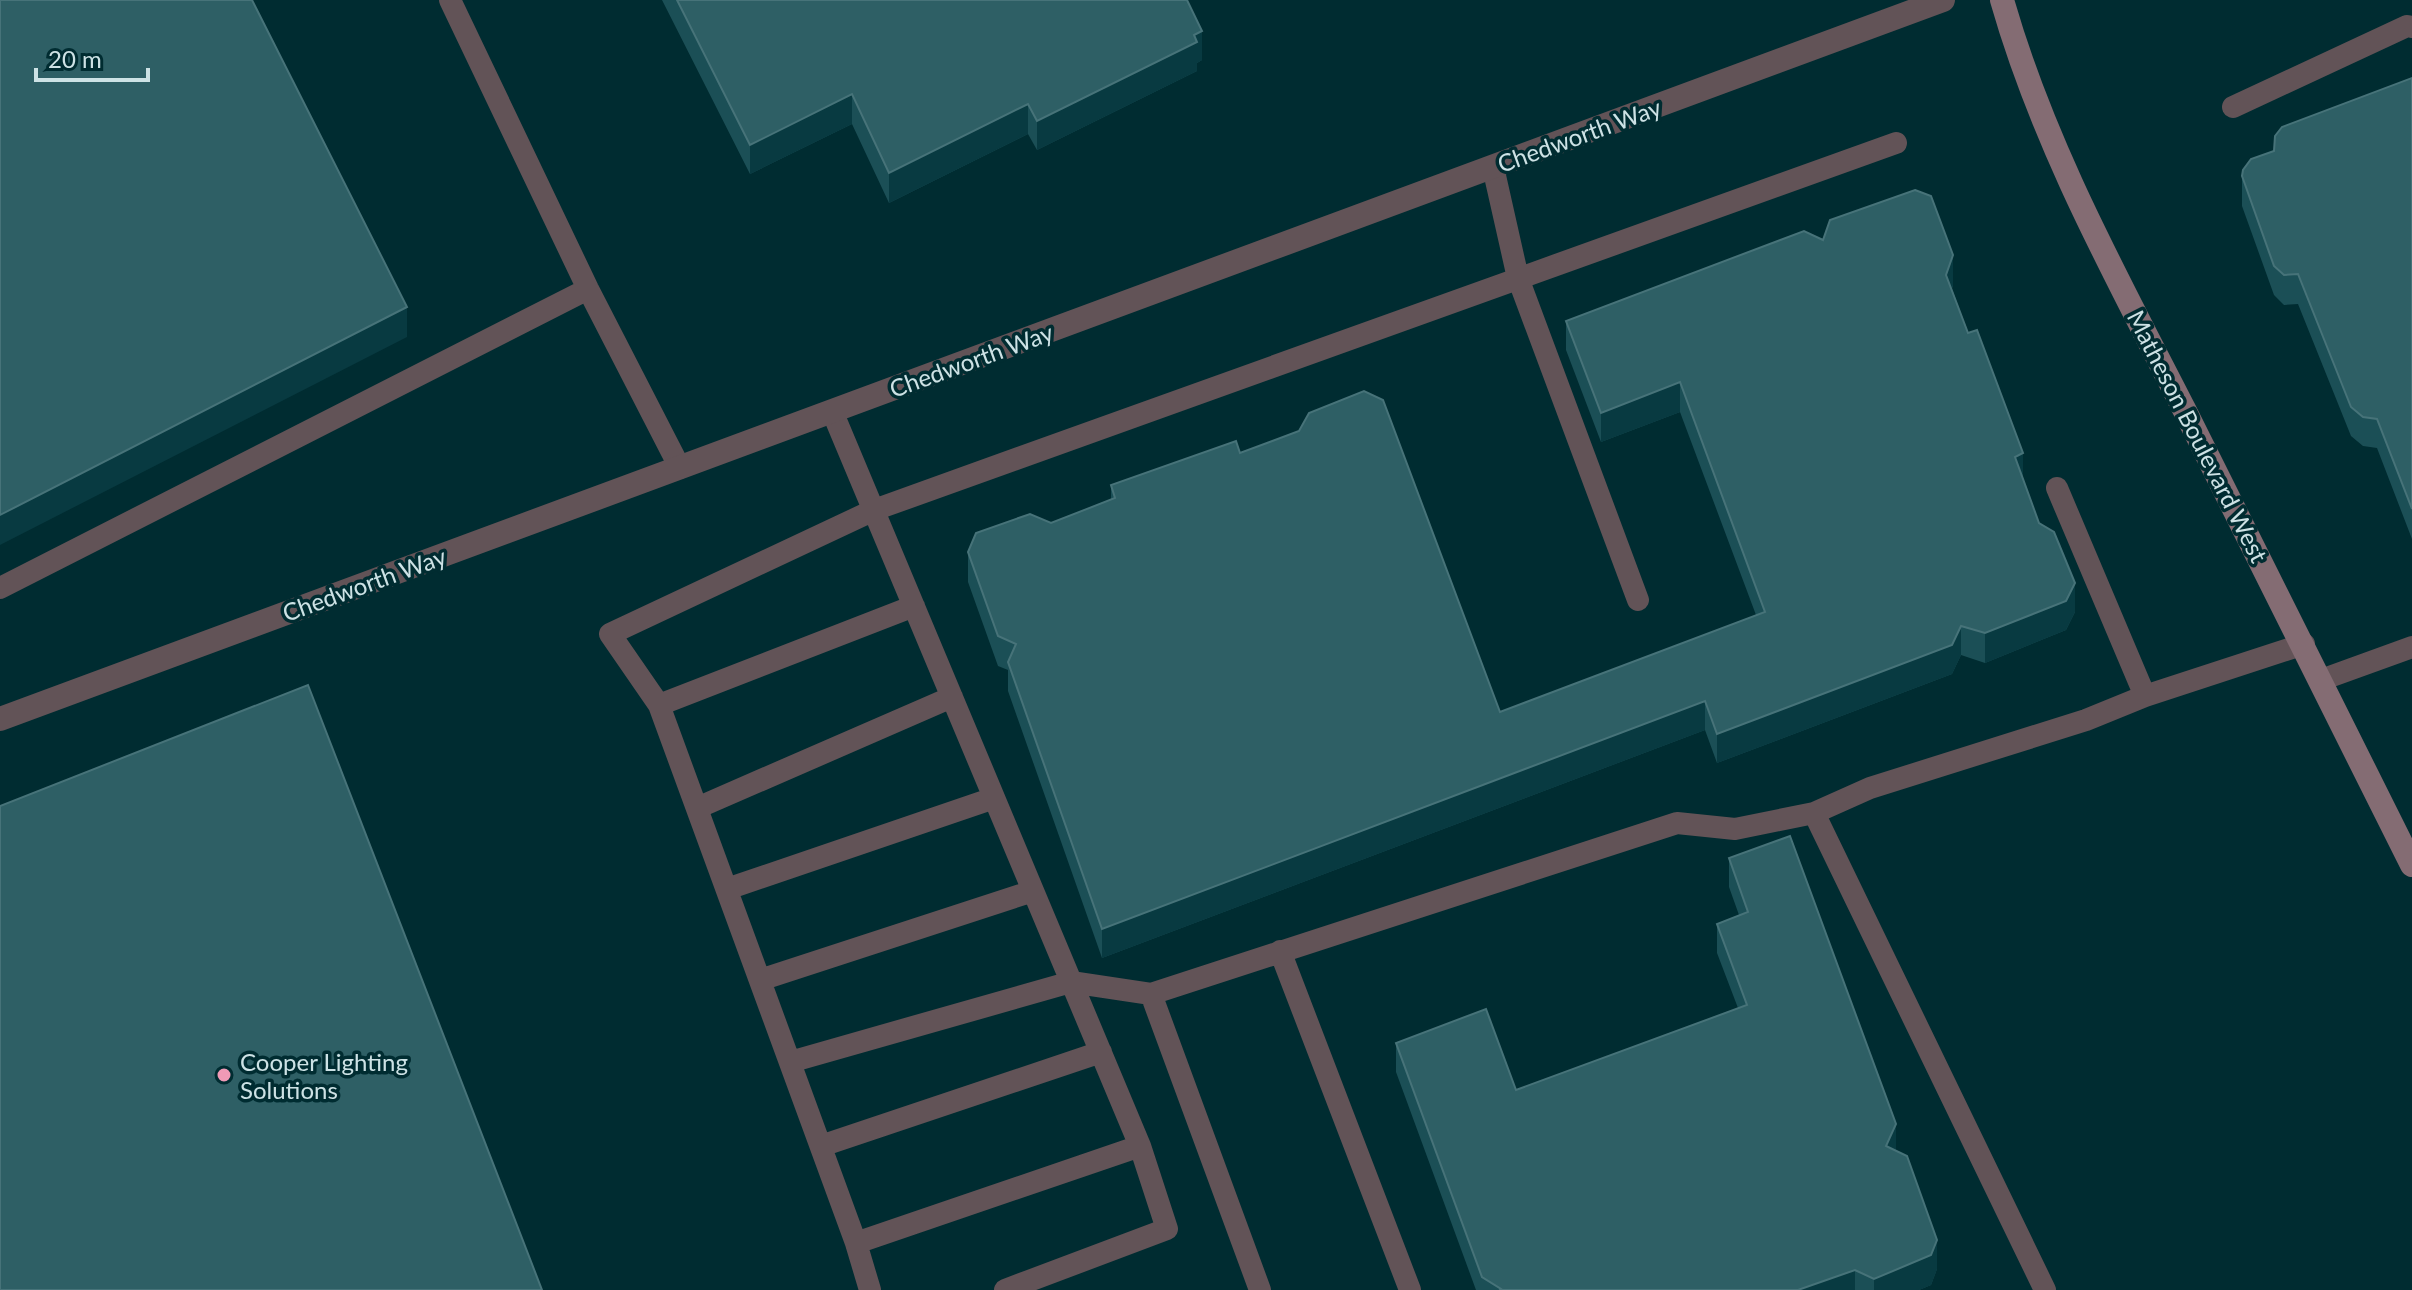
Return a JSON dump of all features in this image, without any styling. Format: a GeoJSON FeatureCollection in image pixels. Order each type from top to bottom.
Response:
{"type":"FeatureCollection","features":[{"type":"Feature","properties":{"kind":"street","name":"Chedworth Way"},"geometry":{"type":"LineString","coordinates":[[0,719],[1943,0]]}},
{"type":"Feature","properties":{"kind":"street","name":"Matheson Boulevard West"},"geometry":{"type":"LineString","coordinates":[[2002,0],[2016,51],[2078,203],[2304,644],[2412,865]]}},
{"type":"Feature","properties":{"kind":"lane"},"geometry":{"type":"LineString","coordinates":[[450,0],[588,289],[680,468]]}},
{"type":"Feature","properties":{"kind":"lane"},"geometry":{"type":"LineString","coordinates":[[2233,107],[2407,26],[2412,27]]}},
{"type":"Feature","properties":{"kind":"lane"},"geometry":{"type":"LineString","coordinates":[[870,1290],[856,1243],[659,705],[610,634],[874,510],[1896,143]]}},
{"type":"Feature","properties":{"kind":"lane"},"geometry":{"type":"LineString","coordinates":[[1493,167],[1518,278],[1638,600]]}},
{"type":"Feature","properties":{"kind":"lane"},"geometry":{"type":"LineString","coordinates":[[0,588],[588,289]]}},
{"type":"Feature","properties":{"kind":"lane"},"geometry":{"type":"LineString","coordinates":[[832,411],[1140,1146],[1167,1229],[1005,1290]]}},
{"type":"Feature","properties":{"kind":"lane"},"geometry":{"type":"LineString","coordinates":[[2057,488],[2145,696]]}},
{"type":"Feature","properties":{"kind":"lane"},"geometry":{"type":"LineString","coordinates":[[659,705],[914,606]]}},
{"type":"Feature","properties":{"kind":"lane"},"geometry":{"type":"LineString","coordinates":[[790,1062],[1071,982],[1151,994],[1677,823],[1735,829],[1814,813],[1870,788],[2086,720],[2145,696],[2304,644]]}},
{"type":"Feature","properties":{"kind":"lane"},"geometry":{"type":"LineString","coordinates":[[2321,680],[2412,647]]}},
{"type":"Feature","properties":{"kind":"lane"},"geometry":{"type":"LineString","coordinates":[[697,808],[952,697]]}},
{"type":"Feature","properties":{"kind":"lane"},"geometry":{"type":"LineString","coordinates":[[727,889],[994,798]]}},
{"type":"Feature","properties":{"kind":"lane"},"geometry":{"type":"LineString","coordinates":[[1814,813],[2045,1290]]}},
{"type":"Feature","properties":{"kind":"lane"},"geometry":{"type":"LineString","coordinates":[[760,980],[1033,891]]}},
{"type":"Feature","properties":{"kind":"lane"},"geometry":{"type":"LineString","coordinates":[[1280,951],[1410,1290]]}},
{"type":"Feature","properties":{"kind":"lane"},"geometry":{"type":"LineString","coordinates":[[1151,994],[1260,1290]]}},
{"type":"Feature","properties":{"kind":"lane"},"geometry":{"type":"LineString","coordinates":[[821,1146],[1101,1052]]}},
{"type":"Feature","properties":{"kind":"lane"},"geometry":{"type":"LineString","coordinates":[[856,1243],[1140,1146]]}},
{"type":"Feature","properties":{"kind":"building"},"geometry":{"type":"Polygon","coordinates":[[[0,0],[252,0],[407,307],[0,515],[0,0]]]}},
{"type":"Feature","properties":{"kind":"building"},"geometry":{"type":"Polygon","coordinates":[[[677,0],[1187,0],[1202,31],[1194,35],[1197,42],[1037,121],[1028,104],[889,173],[852,94],[750,145],[677,0]]]}},
{"type":"Feature","properties":{"kind":"building"},"geometry":{"type":"Polygon","coordinates":[[[2412,78],[2412,509],[2377,419],[2363,417],[2351,407],[2298,274],[2284,275],[2274,266],[2242,176],[2251,159],[2274,151],[2275,136],[2282,127],[2412,78]]]}},
{"type":"Feature","properties":{"kind":"building"},"geometry":{"type":"Polygon","coordinates":[[[1915,190],[1931,196],[1953,255],[1946,275],[1968,333],[1977,330],[2023,453],[2015,457],[2039,523],[2054,532],[2075,583],[2066,601],[1985,633],[1961,626],[1952,645],[1717,734],[1705,701],[1102,929],[1008,662],[1016,644],[998,636],[968,552],[976,533],[1030,514],[1051,523],[1115,498],[1111,485],[1236,441],[1240,453],[1299,431],[1309,413],[1364,391],[1383,400],[1500,712],[1765,612],[1680,382],[1601,413],[1566,321],[1804,231],[1823,240],[1830,220],[1915,190]]]}},
{"type":"Feature","properties":{"kind":"building","name":"Cooper Lighting Solutions"},"geometry":{"type":"Polygon","coordinates":[[[308,685],[542,1290],[0,1290],[0,806],[308,685]]]}},
{"type":"Feature","properties":{"kind":"building"},"geometry":{"type":"Polygon","coordinates":[[[1790,836],[1896,1124],[1886,1146],[1907,1156],[1937,1240],[1931,1255],[1874,1279],[1855,1270],[1798,1290],[1500,1290],[1482,1277],[1396,1043],[1486,1009],[1516,1090],[1747,1005],[1717,924],[1748,912],[1729,858],[1790,836]]]}},
{"type":"Feature","properties":{"kind":"place","name":"Cooper Lighting Solutions"},"geometry":{"type":"Point","coordinates":[224,1075]}}]}
